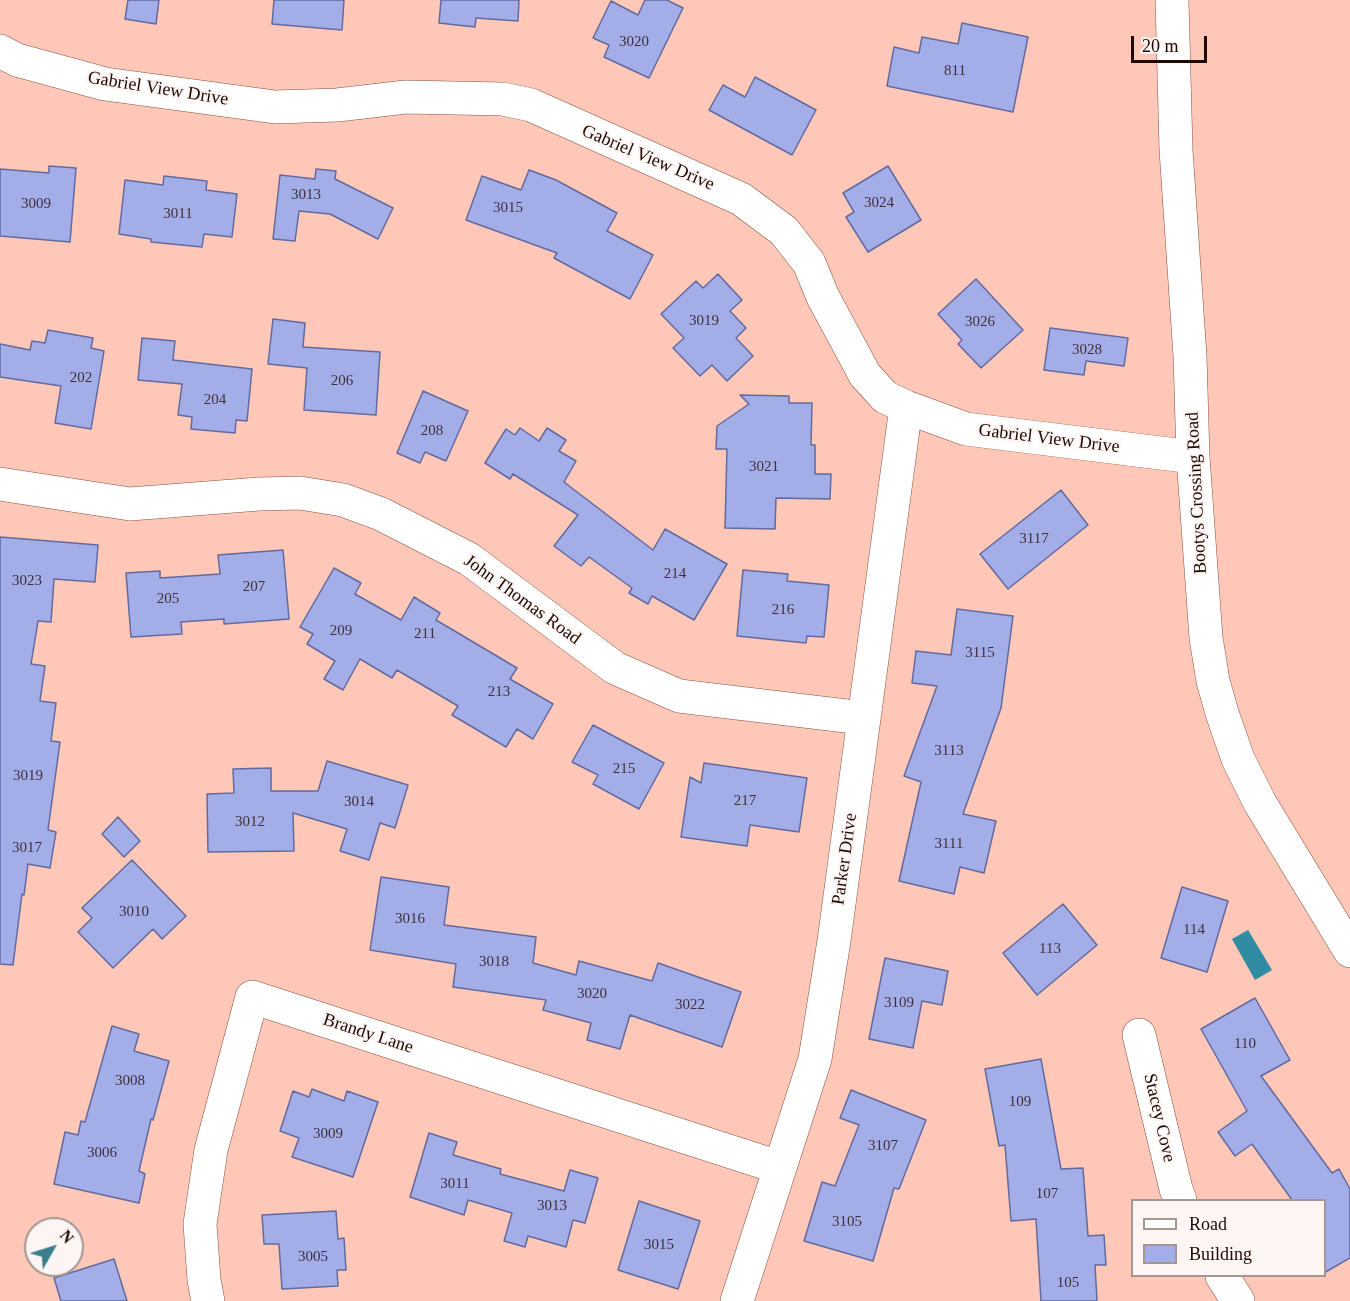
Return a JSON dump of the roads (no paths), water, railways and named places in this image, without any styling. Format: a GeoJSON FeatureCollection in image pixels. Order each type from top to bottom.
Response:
{"type":"FeatureCollection","features":[{"type":"Feature","properties":{"kind":"street","name":"Bootys Crossing Road"},"geometry":{"type":"LineString","coordinates":[[1172,0],[1176,150],[1190,356],[1193,457],[1206,638],[1213,681],[1238,759],[1260,803],[1350,951]]}},
{"type":"Feature","properties":{"kind":"street","name":"Gabriel View Drive"},"geometry":{"type":"LineString","coordinates":[[0,51],[17,60],[105,84],[275,107],[337,105],[406,97],[503,99],[531,105],[741,199],[783,231],[809,263],[823,297],[864,375],[885,397],[966,429],[1193,457]]}},
{"type":"Feature","properties":{"kind":"street","name":"Parker Drive"},"geometry":{"type":"LineString","coordinates":[[737,1301],[778,1167],[815,1059],[834,940],[906,407]]}},
{"type":"Feature","properties":{"kind":"street","name":"John Thomas Road"},"geometry":{"type":"LineString","coordinates":[[0,484],[130,504],[300,493],[344,500],[381,514],[469,559],[615,668],[679,696],[863,718]]}},
{"type":"Feature","properties":{"kind":"street","name":"Brandy Lane"},"geometry":{"type":"LineString","coordinates":[[208,1301],[204,1280],[200,1224],[211,1150],[252,997],[778,1167]]}},
{"type":"Feature","properties":{"kind":"street","name":"Stacey Cove"},"geometry":{"type":"LineString","coordinates":[[1139,1035],[1180,1199]]}},
{"type":"Feature","properties":{"kind":"street"},"geometry":{"type":"LineString","coordinates":[[1223,1277],[1238,1301]]}},
{"type":"Feature","properties":{"kind":"water"},"geometry":{"type":"Polygon","coordinates":[[[1248,930],[1272,970],[1255,980],[1232,939],[1248,930]]]}}]}
